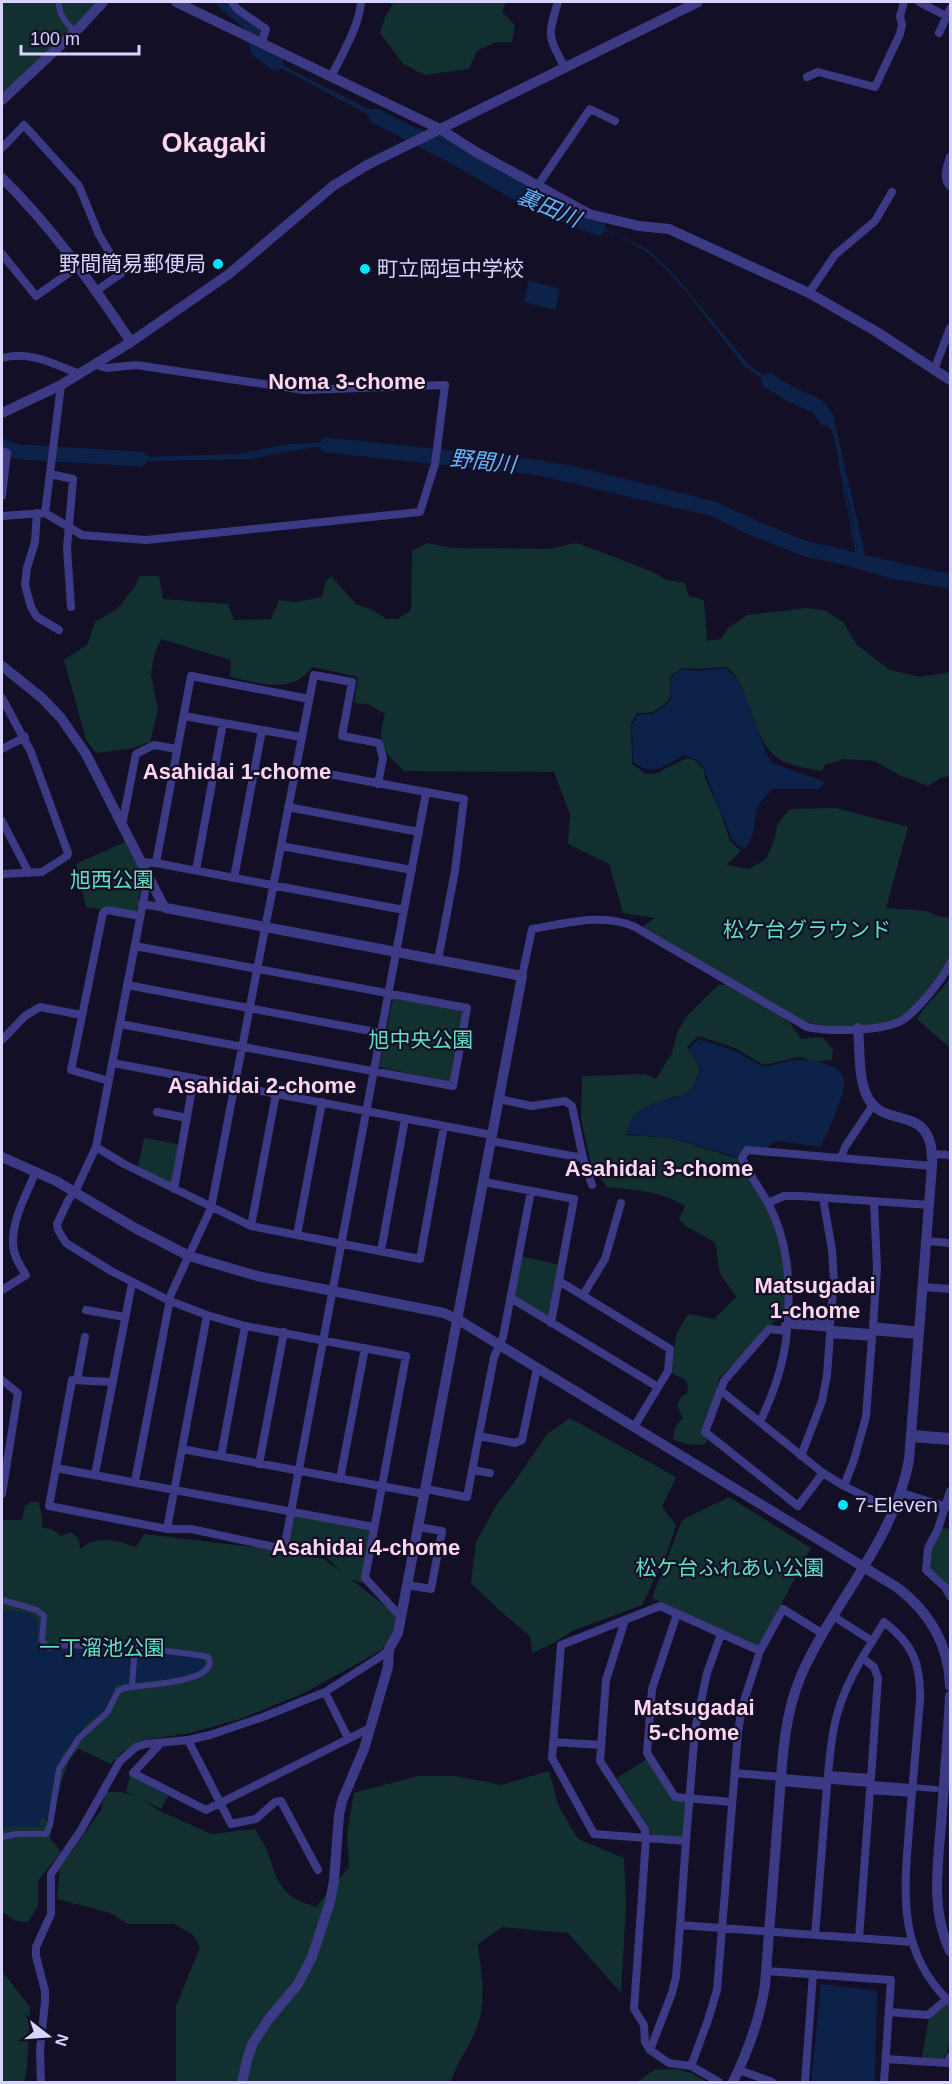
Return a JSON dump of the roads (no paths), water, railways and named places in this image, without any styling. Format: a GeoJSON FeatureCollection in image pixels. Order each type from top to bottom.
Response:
{"type":"FeatureCollection","features":[{"type":"Feature","properties":{"kind":"street"},"geometry":{"type":"LineString","coordinates":[[59,2],[65,21],[75,32]]}},
{"type":"Feature","properties":{"kind":"street"},"geometry":{"type":"LineString","coordinates":[[2,100],[75,32],[103,2]]}},
{"type":"Feature","properties":{"kind":"street"},"geometry":{"type":"LineString","coordinates":[[176,2],[440,129],[476,152],[589,214],[639,226],[669,229],[809,293],[878,332],[951,380]]}},
{"type":"Feature","properties":{"kind":"street"},"geometry":{"type":"LineString","coordinates":[[232,2],[237,9],[266,29],[262,42]]}},
{"type":"Feature","properties":{"kind":"street"},"geometry":{"type":"LineString","coordinates":[[331,77],[361,9],[361,2]]}},
{"type":"Feature","properties":{"kind":"street"},"geometry":{"type":"LineString","coordinates":[[558,2],[549,30],[550,39],[565,68]]}},
{"type":"Feature","properties":{"kind":"street"},"geometry":{"type":"LineString","coordinates":[[2,413],[61,385],[131,342],[229,274],[333,186],[367,165],[698,2]]}},
{"type":"Feature","properties":{"kind":"street"},"geometry":{"type":"LineString","coordinates":[[807,77],[818,72],[875,87],[900,34],[902,26],[900,16],[904,2]]}},
{"type":"Feature","properties":{"kind":"street"},"geometry":{"type":"LineString","coordinates":[[919,2],[949,14],[939,33]]}},
{"type":"Feature","properties":{"kind":"street"},"geometry":{"type":"LineString","coordinates":[[538,185],[590,109],[615,121]]}},
{"type":"Feature","properties":{"kind":"street"},"geometry":{"type":"LineString","coordinates":[[2,147],[24,125],[79,186],[99,236],[122,273],[96,291]]}},
{"type":"Feature","properties":{"kind":"street"},"geometry":{"type":"LineString","coordinates":[[951,157],[945,175],[951,186]]}},
{"type":"Feature","properties":{"kind":"street"},"geometry":{"type":"LineString","coordinates":[[2,178],[51,231],[79,266],[131,342]]}},
{"type":"Feature","properties":{"kind":"street"},"geometry":{"type":"LineString","coordinates":[[809,293],[835,255],[874,221],[892,192]]}},
{"type":"Feature","properties":{"kind":"street"},"geometry":{"type":"LineString","coordinates":[[2,254],[36,296],[79,266]]}},
{"type":"Feature","properties":{"kind":"street"},"geometry":{"type":"LineString","coordinates":[[934,370],[951,328]]}},
{"type":"Feature","properties":{"kind":"street"},"geometry":{"type":"LineString","coordinates":[[2,358],[14,354],[30,356],[79,374]]}},
{"type":"Feature","properties":{"kind":"street"},"geometry":{"type":"LineString","coordinates":[[2,516],[41,513],[82,535],[146,540],[420,512],[435,464],[445,385],[304,390],[136,365],[107,368],[96,365]]}},
{"type":"Feature","properties":{"kind":"street"},"geometry":{"type":"LineString","coordinates":[[59,630],[37,617],[31,607],[25,585],[50,474],[61,385]]}},
{"type":"Feature","properties":{"kind":"street"},"geometry":{"type":"LineString","coordinates":[[2,451],[6,453],[2,496]]}},
{"type":"Feature","properties":{"kind":"street"},"geometry":{"type":"LineString","coordinates":[[50,474],[73,479],[67,558],[71,607]]}},
{"type":"Feature","properties":{"kind":"street"},"geometry":{"type":"LineString","coordinates":[[2,666],[42,698],[61,718],[86,754],[162,905],[166,908]]}},
{"type":"Feature","properties":{"kind":"street"},"geometry":{"type":"LineString","coordinates":[[135,1481],[170,1301],[211,1208],[314,675],[352,682],[342,736],[379,743],[384,758],[378,784]]}},
{"type":"Feature","properties":{"kind":"street"},"geometry":{"type":"LineString","coordinates":[[156,863],[191,676],[309,699]]}},
{"type":"Feature","properties":{"kind":"street"},"geometry":{"type":"LineString","coordinates":[[2,698],[24,737],[68,853],[67,856],[42,872],[2,874]]}},
{"type":"Feature","properties":{"kind":"street"},"geometry":{"type":"LineString","coordinates":[[184,716],[302,737]]}},
{"type":"Feature","properties":{"kind":"street"},"geometry":{"type":"LineString","coordinates":[[196,870],[223,723]]}},
{"type":"Feature","properties":{"kind":"street"},"geometry":{"type":"LineString","coordinates":[[234,878],[262,730]]}},
{"type":"Feature","properties":{"kind":"street"},"geometry":{"type":"LineString","coordinates":[[2,749],[24,737]]}},
{"type":"Feature","properties":{"kind":"street"},"geometry":{"type":"LineString","coordinates":[[122,826],[136,754],[154,745],[177,749]]}},
{"type":"Feature","properties":{"kind":"street"},"geometry":{"type":"LineString","coordinates":[[296,768],[464,799],[455,871],[438,960]]}},
{"type":"Feature","properties":{"kind":"street"},"geometry":{"type":"LineString","coordinates":[[112,1382],[72,1380],[49,1506],[167,1528],[192,1529],[284,1549],[426,793]]}},
{"type":"Feature","properties":{"kind":"street"},"geometry":{"type":"LineString","coordinates":[[288,807],[419,832]]}},
{"type":"Feature","properties":{"kind":"street"},"geometry":{"type":"LineString","coordinates":[[2,822],[29,873]]}},
{"type":"Feature","properties":{"kind":"street"},"geometry":{"type":"LineString","coordinates":[[281,846],[412,870]]}},
{"type":"Feature","properties":{"kind":"street"},"geometry":{"type":"LineString","coordinates":[[140,862],[196,870],[405,910]]}},
{"type":"Feature","properties":{"kind":"street"},"geometry":{"type":"LineString","coordinates":[[148,877],[96,1148],[57,1224],[58,1230],[66,1243],[132,1283],[207,1315],[246,1326],[406,1356],[364,1578],[401,1617]]}},
{"type":"Feature","properties":{"kind":"street"},"geometry":{"type":"LineString","coordinates":[[142,904],[522,976]]}},
{"type":"Feature","properties":{"kind":"street"},"geometry":{"type":"LineString","coordinates":[[109,1081],[71,1070],[81,1015],[103,913],[107,910],[140,916]]}},
{"type":"Feature","properties":{"kind":"street"},"geometry":{"type":"LineString","coordinates":[[41,2082],[40,2050],[45,1991],[36,1956],[36,1947],[51,1914],[51,1874],[81,1830],[120,1761],[136,1747],[210,1735],[325,1692],[383,1655],[395,1640],[532,929],[597,920],[618,920],[635,927],[807,1027],[818,1029],[893,1024],[905,1019],[944,976],[951,963]]}},
{"type":"Feature","properties":{"kind":"street"},"geometry":{"type":"LineString","coordinates":[[120,1024],[453,1086],[467,1008],[135,946]]}},
{"type":"Feature","properties":{"kind":"street"},"geometry":{"type":"LineString","coordinates":[[127,985],[381,1033]]}},
{"type":"Feature","properties":{"kind":"street"},"geometry":{"type":"LineString","coordinates":[[2,1040],[25,1016],[40,1007],[81,1015]]}},
{"type":"Feature","properties":{"kind":"street"},"geometry":{"type":"LineString","coordinates":[[733,2082],[760,2012],[766,1971],[786,1727],[792,1701],[800,1678],[822,1634],[895,1511],[902,1493],[909,1460],[932,1160],[929,1137],[919,1125],[879,1110],[873,1105],[865,1091],[858,1028]]}},
{"type":"Feature","properties":{"kind":"street"},"geometry":{"type":"LineString","coordinates":[[113,1063],[366,1110],[583,1158]]}},
{"type":"Feature","properties":{"kind":"street"},"geometry":{"type":"LineString","coordinates":[[174,1189],[194,1078]]}},
{"type":"Feature","properties":{"kind":"street"},"geometry":{"type":"LineString","coordinates":[[251,1226],[276,1094]]}},
{"type":"Feature","properties":{"kind":"street"},"geometry":{"type":"LineString","coordinates":[[499,1099],[531,1106],[565,1101],[572,1106],[583,1158],[592,1185]]}},
{"type":"Feature","properties":{"kind":"street"},"geometry":{"type":"LineString","coordinates":[[297,1235],[322,1102]]}},
{"type":"Feature","properties":{"kind":"street"},"geometry":{"type":"LineString","coordinates":[[841,1158],[845,1147],[873,1105]]}},
{"type":"Feature","properties":{"kind":"street"},"geometry":{"type":"LineString","coordinates":[[157,1112],[187,1118]]}},
{"type":"Feature","properties":{"kind":"street"},"geometry":{"type":"LineString","coordinates":[[381,1251],[405,1119]]}},
{"type":"Feature","properties":{"kind":"street"},"geometry":{"type":"LineString","coordinates":[[96,1148],[211,1208],[251,1226],[420,1259],[444,1126]]}},
{"type":"Feature","properties":{"kind":"street"},"geometry":{"type":"LineString","coordinates":[[823,1198],[832,1250],[834,1281],[830,1323],[788,1320],[790,1282],[783,1238],[768,1203],[742,1158],[747,1150],[841,1158],[932,1160],[951,1155]]}},
{"type":"Feature","properties":{"kind":"street"},"geometry":{"type":"LineString","coordinates":[[2,1157],[36,1171],[189,1256],[257,1276],[444,1313],[457,1319],[912,1598],[932,1622],[945,1649],[951,1686]]}},
{"type":"Feature","properties":{"kind":"street"},"geometry":{"type":"LineString","coordinates":[[2,1290],[26,1275],[20,1266],[13,1243],[20,1211],[36,1171]]}},
{"type":"Feature","properties":{"kind":"street"},"geometry":{"type":"LineString","coordinates":[[484,1182],[574,1199],[551,1323]]}},
{"type":"Feature","properties":{"kind":"street"},"geometry":{"type":"LineString","coordinates":[[182,1449],[381,1487],[467,1497],[494,1357],[503,1337],[531,1191]]}},
{"type":"Feature","properties":{"kind":"street"},"geometry":{"type":"LineString","coordinates":[[768,1203],[784,1196],[929,1205]]}},
{"type":"Feature","properties":{"kind":"street"},"geometry":{"type":"LineString","coordinates":[[874,1202],[877,1268],[873,1326],[919,1333]]}},
{"type":"Feature","properties":{"kind":"street"},"geometry":{"type":"LineString","coordinates":[[583,1295],[606,1259],[621,1203]]}},
{"type":"Feature","properties":{"kind":"street"},"geometry":{"type":"LineString","coordinates":[[926,1241],[951,1243]]}},
{"type":"Feature","properties":{"kind":"street"},"geometry":{"type":"LineString","coordinates":[[558,1281],[670,1349],[668,1371],[634,1427]]}},
{"type":"Feature","properties":{"kind":"street"},"geometry":{"type":"LineString","coordinates":[[95,1474],[132,1283]]}},
{"type":"Feature","properties":{"kind":"street"},"geometry":{"type":"LineString","coordinates":[[923,1287],[951,1289]]}},
{"type":"Feature","properties":{"kind":"street"},"geometry":{"type":"LineString","coordinates":[[511,1298],[658,1387]]}},
{"type":"Feature","properties":{"kind":"street"},"geometry":{"type":"LineString","coordinates":[[86,1310],[125,1317]]}},
{"type":"Feature","properties":{"kind":"street"},"geometry":{"type":"LineString","coordinates":[[167,1528],[207,1315]]}},
{"type":"Feature","properties":{"kind":"street"},"geometry":{"type":"LineString","coordinates":[[784,1325],[919,1333]]}},
{"type":"Feature","properties":{"kind":"street"},"geometry":{"type":"LineString","coordinates":[[221,1456],[246,1326]]}},
{"type":"Feature","properties":{"kind":"street"},"geometry":{"type":"LineString","coordinates":[[760,1422],[785,1357],[787,1331],[769,1329],[724,1380],[705,1432],[798,1506],[823,1473]]}},
{"type":"Feature","properties":{"kind":"street"},"geometry":{"type":"LineString","coordinates":[[259,1464],[284,1332]]}},
{"type":"Feature","properties":{"kind":"street"},"geometry":{"type":"LineString","coordinates":[[801,1456],[822,1401],[827,1375],[830,1334],[872,1337],[866,1417],[855,1460],[844,1486]]}},
{"type":"Feature","properties":{"kind":"street"},"geometry":{"type":"LineString","coordinates":[[77,1380],[85,1336]]}},
{"type":"Feature","properties":{"kind":"street"},"geometry":{"type":"LineString","coordinates":[[340,1479],[365,1348]]}},
{"type":"Feature","properties":{"kind":"street"},"geometry":{"type":"LineString","coordinates":[[479,1436],[514,1443],[522,1440],[537,1368]]}},
{"type":"Feature","properties":{"kind":"street"},"geometry":{"type":"LineString","coordinates":[[2,1380],[18,1393],[2,1494]]}},
{"type":"Feature","properties":{"kind":"street"},"geometry":{"type":"LineString","coordinates":[[720,1390],[823,1473],[895,1511]]}},
{"type":"Feature","properties":{"kind":"street"},"geometry":{"type":"LineString","coordinates":[[911,1437],[951,1437]]}},
{"type":"Feature","properties":{"kind":"street"},"geometry":{"type":"LineString","coordinates":[[911,1437],[951,1442]]}},
{"type":"Feature","properties":{"kind":"street"},"geometry":{"type":"LineString","coordinates":[[56,1467],[374,1527]]}},
{"type":"Feature","properties":{"kind":"street"},"geometry":{"type":"LineString","coordinates":[[472,1470],[490,1473]]}},
{"type":"Feature","properties":{"kind":"street"},"geometry":{"type":"LineString","coordinates":[[951,1491],[928,1548],[926,1570],[948,1587],[951,1596]]}},
{"type":"Feature","properties":{"kind":"street"},"geometry":{"type":"LineString","coordinates":[[902,1493],[946,1507]]}},
{"type":"Feature","properties":{"kind":"street"},"geometry":{"type":"LineString","coordinates":[[407,1585],[431,1589],[442,1531],[418,1527]]}},
{"type":"Feature","properties":{"kind":"street"},"geometry":{"type":"LineString","coordinates":[[2,1600],[37,1610],[44,1616],[42,1641],[49,1648],[64,1645],[86,1646],[103,1639],[135,1647],[185,1652],[208,1657],[211,1662],[203,1675],[166,1683],[132,1686],[118,1691],[107,1713],[79,1738],[59,1769],[50,1825],[46,1834],[16,1834],[2,1837]]}},
{"type":"Feature","properties":{"kind":"street"},"geometry":{"type":"LineString","coordinates":[[686,1841],[594,1834],[552,1758],[561,1645],[660,1606],[760,1652]]}},
{"type":"Feature","properties":{"kind":"street"},"geometry":{"type":"LineString","coordinates":[[691,2066],[717,1990],[742,1707],[760,1652],[783,1609],[822,1634]]}},
{"type":"Feature","properties":{"kind":"street"},"geometry":{"type":"LineString","coordinates":[[677,1614],[652,1689],[647,1753],[675,1797],[732,1802]]}},
{"type":"Feature","properties":{"kind":"street"},"geometry":{"type":"LineString","coordinates":[[833,1616],[872,1641]]}},
{"type":"Feature","properties":{"kind":"street"},"geometry":{"type":"LineString","coordinates":[[625,1620],[606,1680],[600,1761],[645,1830],[634,2009],[644,2025],[645,2042],[651,2049],[669,2063],[691,2066],[719,2082]]}},
{"type":"Feature","properties":{"kind":"street"},"geometry":{"type":"LineString","coordinates":[[862,1658],[874,1667],[878,1678],[871,1778],[828,1775],[831,1737],[845,1687],[862,1658],[872,1641],[884,1622],[906,1642],[918,1667],[920,1683],[905,1900],[912,1942],[924,1968],[949,2000],[928,2015],[889,2012]]}},
{"type":"Feature","properties":{"kind":"street"},"geometry":{"type":"LineString","coordinates":[[651,2049],[676,1977],[695,1730],[707,1672],[721,1634]]}},
{"type":"Feature","properties":{"kind":"street"},"geometry":{"type":"LineString","coordinates":[[132,1686],[135,1647]]}},
{"type":"Feature","properties":{"kind":"street"},"geometry":{"type":"LineString","coordinates":[[242,2082],[253,2043],[268,2020],[298,1984],[312,1957],[330,1902],[342,1800],[364,1749],[388,1667],[389,1649]]}},
{"type":"Feature","properties":{"kind":"street"},"geometry":{"type":"LineString","coordinates":[[325,1692],[348,1738]]}},
{"type":"Feature","properties":{"kind":"street"},"geometry":{"type":"LineString","coordinates":[[951,1696],[936,1885],[939,1919],[943,1936],[951,1952]]}},
{"type":"Feature","properties":{"kind":"street"},"geometry":{"type":"LineString","coordinates":[[160,1744],[133,1773],[206,1810],[370,1728]]}},
{"type":"Feature","properties":{"kind":"street"},"geometry":{"type":"LineString","coordinates":[[188,1740],[231,1824],[256,1819],[275,1802],[281,1802],[318,1870]]}},
{"type":"Feature","properties":{"kind":"street"},"geometry":{"type":"LineString","coordinates":[[554,1742],[601,1745]]}},
{"type":"Feature","properties":{"kind":"street"},"geometry":{"type":"LineString","coordinates":[[735,1773],[827,1786],[815,1935]]}},
{"type":"Feature","properties":{"kind":"street"},"geometry":{"type":"LineString","coordinates":[[781,1780],[912,1790]]}},
{"type":"Feature","properties":{"kind":"street"},"geometry":{"type":"LineString","coordinates":[[859,1938],[870,1790],[936,1789]]}},
{"type":"Feature","properties":{"kind":"street"},"geometry":{"type":"LineString","coordinates":[[680,1925],[912,1942]]}},
{"type":"Feature","properties":{"kind":"street"},"geometry":{"type":"LineString","coordinates":[[766,1971],[891,1980],[884,2082]]}},
{"type":"Feature","properties":{"kind":"street"},"geometry":{"type":"LineString","coordinates":[[805,2082],[813,1974]]}},
{"type":"Feature","properties":{"kind":"street"},"geometry":{"type":"LineString","coordinates":[[886,2059],[947,2063],[951,2057]]}},
{"type":"Feature","properties":{"kind":"street"},"geometry":{"type":"LineString","coordinates":[[739,2070],[772,2082]]}},
{"type":"Feature","properties":{"kind":"water"},"geometry":{"type":"Polygon","coordinates":[[[221,2],[227,2],[253,24],[263,51],[291,70],[379,114],[445,138],[599,226],[647,249],[672,272],[749,365],[771,381],[815,396],[827,407],[837,432],[865,555],[950,574],[950,580],[809,549],[714,507],[564,469],[519,462],[443,457],[357,447],[316,447],[248,459],[106,462],[29,453],[2,447],[2,444],[28,450],[111,458],[237,454],[289,444],[338,442],[505,455],[573,466],[690,495],[722,505],[811,544],[858,553],[833,434],[824,417],[811,402],[774,387],[745,367],[689,295],[650,254],[621,237],[587,224],[496,175],[439,139],[369,115],[264,59],[250,28],[221,2]]]}},
{"type":"Feature","properties":{"kind":"water"},"geometry":{"type":"Polygon","coordinates":[[[529,280],[560,289],[555,310],[524,302],[529,280]]]}},
{"type":"Feature","properties":{"kind":"water"},"geometry":{"type":"Polygon","coordinates":[[[726,668],[747,700],[772,763],[823,781],[819,789],[773,789],[758,806],[753,835],[745,848],[738,846],[732,839],[705,771],[698,762],[684,755],[653,770],[633,762],[632,725],[638,715],[657,712],[671,699],[671,677],[682,669],[697,671],[726,668]]]}},
{"type":"Feature","properties":{"kind":"water"},"geometry":{"type":"Polygon","coordinates":[[[699,1039],[735,1051],[764,1067],[806,1060],[826,1064],[838,1070],[844,1080],[844,1086],[836,1113],[821,1147],[779,1141],[770,1144],[768,1148],[737,1157],[671,1138],[626,1134],[634,1118],[644,1108],[685,1095],[693,1088],[701,1068],[688,1049],[699,1039]]]}},
{"type":"Feature","properties":{"kind":"water"},"geometry":{"type":"Polygon","coordinates":[[[2,1611],[30,1613],[38,1622],[38,1639],[49,1651],[68,1647],[87,1649],[104,1641],[141,1650],[204,1658],[205,1669],[185,1677],[116,1685],[108,1706],[89,1721],[63,1754],[52,1788],[49,1821],[46,1822],[44,1817],[38,1820],[41,1827],[2,1829],[2,1611]]]}},
{"type":"Feature","properties":{"kind":"water"},"geometry":{"type":"Polygon","coordinates":[[[821,1984],[877,1991],[875,2082],[811,2082],[821,1984]]]}},
{"type":"Feature","properties":{"kind":"waterway","name":"裏田川"},"geometry":{"type":"LineString","coordinates":[[224,2],[252,25],[258,50],[276,63]]}},
{"type":"Feature","properties":{"kind":"waterway","name":"裏田川"},"geometry":{"type":"LineString","coordinates":[[376,116],[453,156],[534,203],[598,228]]}},
{"type":"Feature","properties":{"kind":"waterway","name":"裏田川"},"geometry":{"type":"LineString","coordinates":[[769,381],[818,407],[826,418]]}},
{"type":"Feature","properties":{"kind":"waterway","name":"野間川"},"geometry":{"type":"LineString","coordinates":[[327,445],[535,467],[714,509],[750,527],[809,550],[893,571],[950,581]]}},
{"type":"Feature","properties":{"kind":"waterway","name":"野間川"},"geometry":{"type":"LineString","coordinates":[[2,446],[20,452],[140,459]]}},
{"type":"Feature","properties":{"kind":"waterway"},"geometry":{"type":"LineString","coordinates":[[839,460],[858,561]]}},
{"type":"Feature","properties":{"kind":"place","name":"野間簡易郵便局"},"geometry":{"type":"Point","coordinates":[218,264]}},
{"type":"Feature","properties":{"kind":"place","name":"町立岡垣中学校"},"geometry":{"type":"Point","coordinates":[365,269]}},
{"type":"Feature","properties":{"kind":"place","name":"7-Eleven"},"geometry":{"type":"Point","coordinates":[843,1505]}},
{"type":"Feature","properties":{"kind":"district","name":"Okagaki"},"geometry":{"type":"Point","coordinates":[214,143]}},
{"type":"Feature","properties":{"kind":"district","name":"Noma 3-chome"},"geometry":{"type":"Point","coordinates":[347,381]}},
{"type":"Feature","properties":{"kind":"district","name":"Asahidai 1-chome"},"geometry":{"type":"Point","coordinates":[237,771]}},
{"type":"Feature","properties":{"kind":"district","name":"Asahidai 2-chome"},"geometry":{"type":"Point","coordinates":[262,1085]}},
{"type":"Feature","properties":{"kind":"district","name":"Asahidai 3-chome"},"geometry":{"type":"Point","coordinates":[659,1168]}},
{"type":"Feature","properties":{"kind":"district","name":"Matsugadai 1-chome"},"geometry":{"type":"Point","coordinates":[815,1298]}},
{"type":"Feature","properties":{"kind":"district","name":"Asahidai 4-chome"},"geometry":{"type":"Point","coordinates":[366,1547]}},
{"type":"Feature","properties":{"kind":"district","name":"Matsugadai 5-chome"},"geometry":{"type":"Point","coordinates":[694,1720]}},
{"type":"Feature","properties":{"kind":"park label","name":"旭西公園"},"geometry":{"type":"Point","coordinates":[112,880]}},
{"type":"Feature","properties":{"kind":"park label","name":"松ケ台グラウンド"},"geometry":{"type":"Point","coordinates":[807,930]}},
{"type":"Feature","properties":{"kind":"park label","name":"旭中央公園"},"geometry":{"type":"Point","coordinates":[421,1040]}},
{"type":"Feature","properties":{"kind":"park label","name":"松ケ台ふれあい公園"},"geometry":{"type":"Point","coordinates":[730,1568]}},
{"type":"Feature","properties":{"kind":"park label","name":"一丁溜池公園"},"geometry":{"type":"Point","coordinates":[102,1648]}}]}
